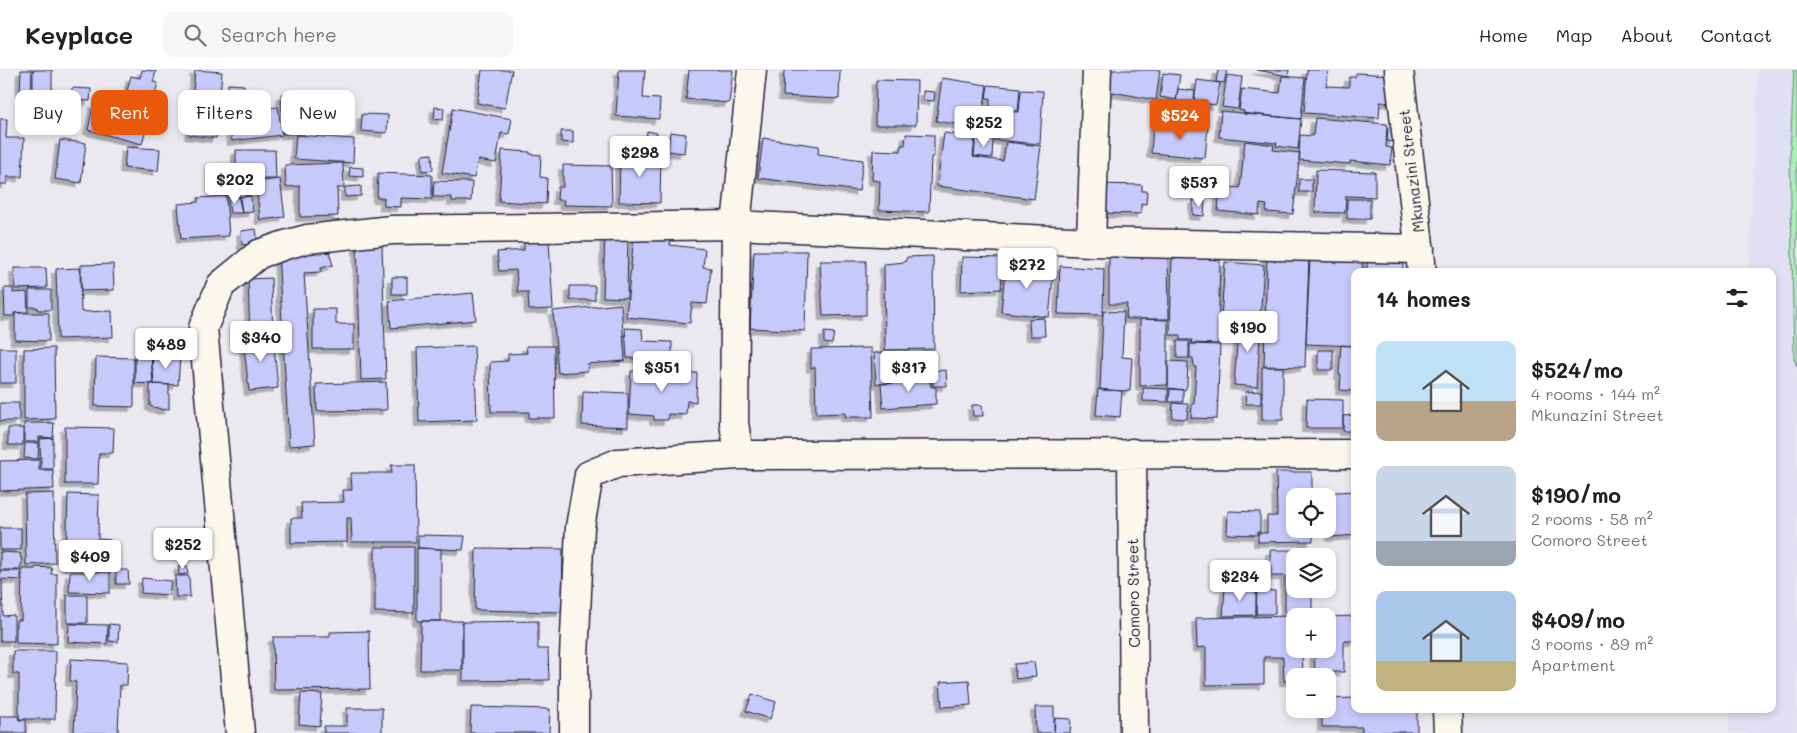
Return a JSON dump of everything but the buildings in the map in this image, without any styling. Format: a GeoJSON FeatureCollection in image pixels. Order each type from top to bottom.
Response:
{"type":"FeatureCollection","features":[{"type":"Feature","properties":{"kind":"street"},"geometry":{"type":"LineString","coordinates":[[739,455],[734,423],[736,225],[752,70]]}},
{"type":"Feature","properties":{"kind":"street"},"geometry":{"type":"LineString","coordinates":[[1091,242],[1097,70]]}},
{"type":"Feature","properties":{"kind":"street","name":"Mkunazini Street"},"geometry":{"type":"LineString","coordinates":[[1398,70],[1421,260]]}},
{"type":"Feature","properties":{"kind":"street"},"geometry":{"type":"LineString","coordinates":[[240,733],[203,328],[221,285],[259,254],[285,245],[316,238],[392,230],[736,225],[1421,260]]}},
{"type":"Feature","properties":{"kind":"street","name":"Comoro Street"},"geometry":{"type":"LineString","coordinates":[[1132,454],[1134,733]]}},
{"type":"Feature","properties":{"kind":"street"},"geometry":{"type":"LineString","coordinates":[[574,733],[574,657],[580,537],[589,474],[618,463],[739,455],[1351,454]]}},
{"type":"Feature","properties":{"kind":"street"},"geometry":{"type":"LineString","coordinates":[[1447,713],[1448,733]]}},
{"type":"Feature","properties":{"kind":"shaded area"},"geometry":{"type":"Polygon","coordinates":[[[1758,70],[1797,70],[1797,733],[1729,733],[1730,713],[1776,713],[1776,268],[1749,268],[1758,70]]]}},
{"type":"Feature","properties":{"kind":"green space"},"geometry":{"type":"Polygon","coordinates":[[[1794,70],[1797,70],[1797,366],[1794,359],[1790,153],[1794,70]]]}}]}
